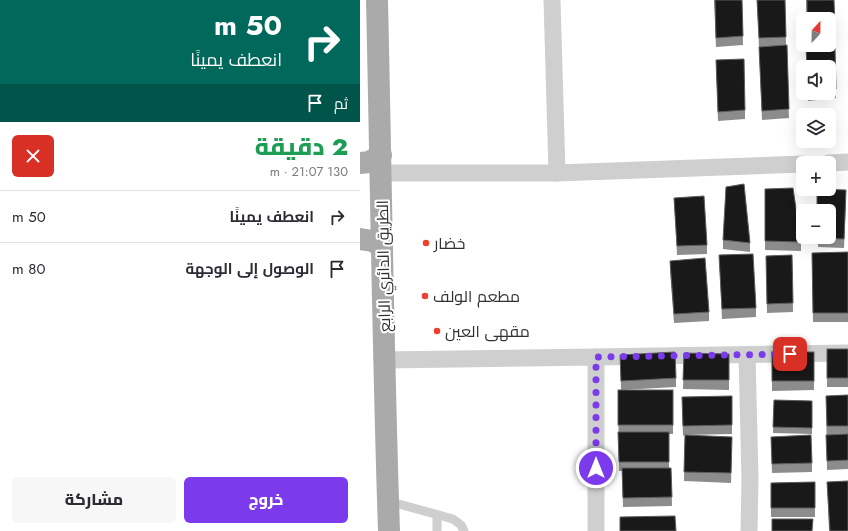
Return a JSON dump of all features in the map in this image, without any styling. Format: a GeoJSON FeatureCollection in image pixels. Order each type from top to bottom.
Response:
{"type":"FeatureCollection","features":[{"type":"Feature","properties":{"kind":"main road","name":"الطريق الدائري الرابع"},"geometry":{"type":"LineString","coordinates":[[377,0],[389,531]]}},
{"type":"Feature","properties":{"kind":"main road"},"geometry":{"type":"LineString","coordinates":[[360,164],[369,162],[381,164]]}},
{"type":"Feature","properties":{"kind":"main road"},"geometry":{"type":"LineString","coordinates":[[360,239],[372,240],[382,247]]}},
{"type":"Feature","properties":{"kind":"street"},"geometry":{"type":"LineString","coordinates":[[552,0],[557,173]]}},
{"type":"Feature","properties":{"kind":"street"},"geometry":{"type":"LineString","coordinates":[[836,163],[848,162]]}},
{"type":"Feature","properties":{"kind":"street"},"geometry":{"type":"LineString","coordinates":[[381,164],[557,173],[796,164]]}},
{"type":"Feature","properties":{"kind":"street"},"geometry":{"type":"LineString","coordinates":[[384,360],[848,353]]}},
{"type":"Feature","properties":{"kind":"street"},"geometry":{"type":"LineString","coordinates":[[747,355],[750,479],[749,531]]}},
{"type":"Feature","properties":{"kind":"street"},"geometry":{"type":"LineString","coordinates":[[596,357],[596,531]]}},
{"type":"Feature","properties":{"kind":"lane"},"geometry":{"type":"LineString","coordinates":[[388,501],[457,522],[461,525],[464,531]]}},
{"type":"Feature","properties":{"kind":"lane"},"geometry":{"type":"LineString","coordinates":[[437,531],[438,515]]}},
{"type":"Feature","properties":{"kind":"building"},"geometry":{"type":"Polygon","coordinates":[[[715,0],[742,0],[743,36],[716,38],[715,0]]]}},
{"type":"Feature","properties":{"kind":"building"},"geometry":{"type":"Polygon","coordinates":[[[757,0],[785,0],[786,37],[759,38],[757,0]]]}},
{"type":"Feature","properties":{"kind":"building"},"geometry":{"type":"Polygon","coordinates":[[[807,0],[834,0],[834,12],[807,12],[807,0]]]}},
{"type":"Feature","properties":{"kind":"building"},"geometry":{"type":"Polygon","coordinates":[[[787,45],[789,109],[762,111],[759,47],[787,45]]]}},
{"type":"Feature","properties":{"kind":"building"},"geometry":{"type":"Polygon","coordinates":[[[806,52],[835,52],[835,60],[807,60],[806,52]]]}},
{"type":"Feature","properties":{"kind":"building"},"geometry":{"type":"Polygon","coordinates":[[[744,59],[745,110],[718,112],[716,60],[744,59]]]}},
{"type":"Feature","properties":{"kind":"building"},"geometry":{"type":"Polygon","coordinates":[[[744,184],[750,243],[723,240],[726,187],[744,184]]]}},
{"type":"Feature","properties":{"kind":"building"},"geometry":{"type":"Polygon","coordinates":[[[793,188],[796,208],[796,242],[765,241],[765,189],[793,188]]]}},
{"type":"Feature","properties":{"kind":"building"},"geometry":{"type":"Polygon","coordinates":[[[836,190],[846,190],[844,239],[836,239],[836,204],[817,204],[817,196],[836,196],[836,190]]]}},
{"type":"Feature","properties":{"kind":"building"},"geometry":{"type":"Polygon","coordinates":[[[704,196],[707,245],[677,246],[674,198],[704,196]]]}},
{"type":"Feature","properties":{"kind":"building"},"geometry":{"type":"Polygon","coordinates":[[[848,252],[848,313],[813,313],[812,253],[848,252]]]}},
{"type":"Feature","properties":{"kind":"building"},"geometry":{"type":"Polygon","coordinates":[[[753,254],[756,308],[722,309],[719,255],[753,254]]]}},
{"type":"Feature","properties":{"kind":"building"},"geometry":{"type":"Polygon","coordinates":[[[792,255],[793,303],[767,304],[766,256],[792,255]]]}},
{"type":"Feature","properties":{"kind":"building"},"geometry":{"type":"Polygon","coordinates":[[[705,258],[709,312],[674,314],[670,261],[705,258]]]}},
{"type":"Feature","properties":{"kind":"building"},"geometry":{"type":"Polygon","coordinates":[[[827,349],[848,349],[848,378],[827,378],[827,349]]]}},
{"type":"Feature","properties":{"kind":"building"},"geometry":{"type":"Polygon","coordinates":[[[675,352],[676,378],[621,381],[620,355],[675,352]]]}},
{"type":"Feature","properties":{"kind":"building"},"geometry":{"type":"Polygon","coordinates":[[[772,352],[814,352],[814,381],[772,381],[772,352]]]}},
{"type":"Feature","properties":{"kind":"building"},"geometry":{"type":"Polygon","coordinates":[[[684,353],[729,354],[729,380],[683,380],[684,353]]]}},
{"type":"Feature","properties":{"kind":"building"},"geometry":{"type":"Polygon","coordinates":[[[618,390],[673,390],[673,425],[618,425],[618,390]]]}},
{"type":"Feature","properties":{"kind":"building"},"geometry":{"type":"Polygon","coordinates":[[[848,395],[848,426],[827,426],[826,396],[848,395]]]}},
{"type":"Feature","properties":{"kind":"building"},"geometry":{"type":"Polygon","coordinates":[[[732,396],[732,425],[683,426],[682,397],[732,396]]]}},
{"type":"Feature","properties":{"kind":"building"},"geometry":{"type":"Polygon","coordinates":[[[774,400],[812,401],[812,428],[773,427],[774,400]]]}},
{"type":"Feature","properties":{"kind":"building"},"geometry":{"type":"Polygon","coordinates":[[[618,432],[669,432],[669,462],[619,462],[618,432]]]}},
{"type":"Feature","properties":{"kind":"building"},"geometry":{"type":"Polygon","coordinates":[[[848,434],[848,460],[827,461],[826,435],[848,434]]]}},
{"type":"Feature","properties":{"kind":"building"},"geometry":{"type":"Polygon","coordinates":[[[685,435],[732,437],[731,473],[684,472],[685,435]]]}},
{"type":"Feature","properties":{"kind":"building"},"geometry":{"type":"Polygon","coordinates":[[[811,435],[812,463],[772,464],[771,437],[811,435]]]}},
{"type":"Feature","properties":{"kind":"building"},"geometry":{"type":"Polygon","coordinates":[[[622,468],[671,468],[672,497],[623,498],[622,468]]]}},
{"type":"Feature","properties":{"kind":"building"},"geometry":{"type":"Polygon","coordinates":[[[848,481],[848,531],[830,531],[827,482],[848,481]]]}},
{"type":"Feature","properties":{"kind":"building"},"geometry":{"type":"Polygon","coordinates":[[[815,482],[815,508],[771,508],[771,483],[815,482]]]}},
{"type":"Feature","properties":{"kind":"building"},"geometry":{"type":"Polygon","coordinates":[[[675,516],[676,531],[620,531],[620,517],[675,516]]]}},
{"type":"Feature","properties":{"kind":"building"},"geometry":{"type":"Polygon","coordinates":[[[772,519],[813,519],[812,531],[772,531],[772,519]]]}},
{"type":"Feature","properties":{"kind":"place","name":"خضار"},"geometry":{"type":"Point","coordinates":[426,243]}},
{"type":"Feature","properties":{"kind":"place","name":"مطعم الولف"},"geometry":{"type":"Point","coordinates":[425,296]}},
{"type":"Feature","properties":{"kind":"place","name":"مقهى العين"},"geometry":{"type":"Point","coordinates":[437,331]}},
{"type":"Feature","properties":{"kind":"route"},"geometry":{"type":"LineString","coordinates":[[596,468],[596,357],[790,354]]}}]}
